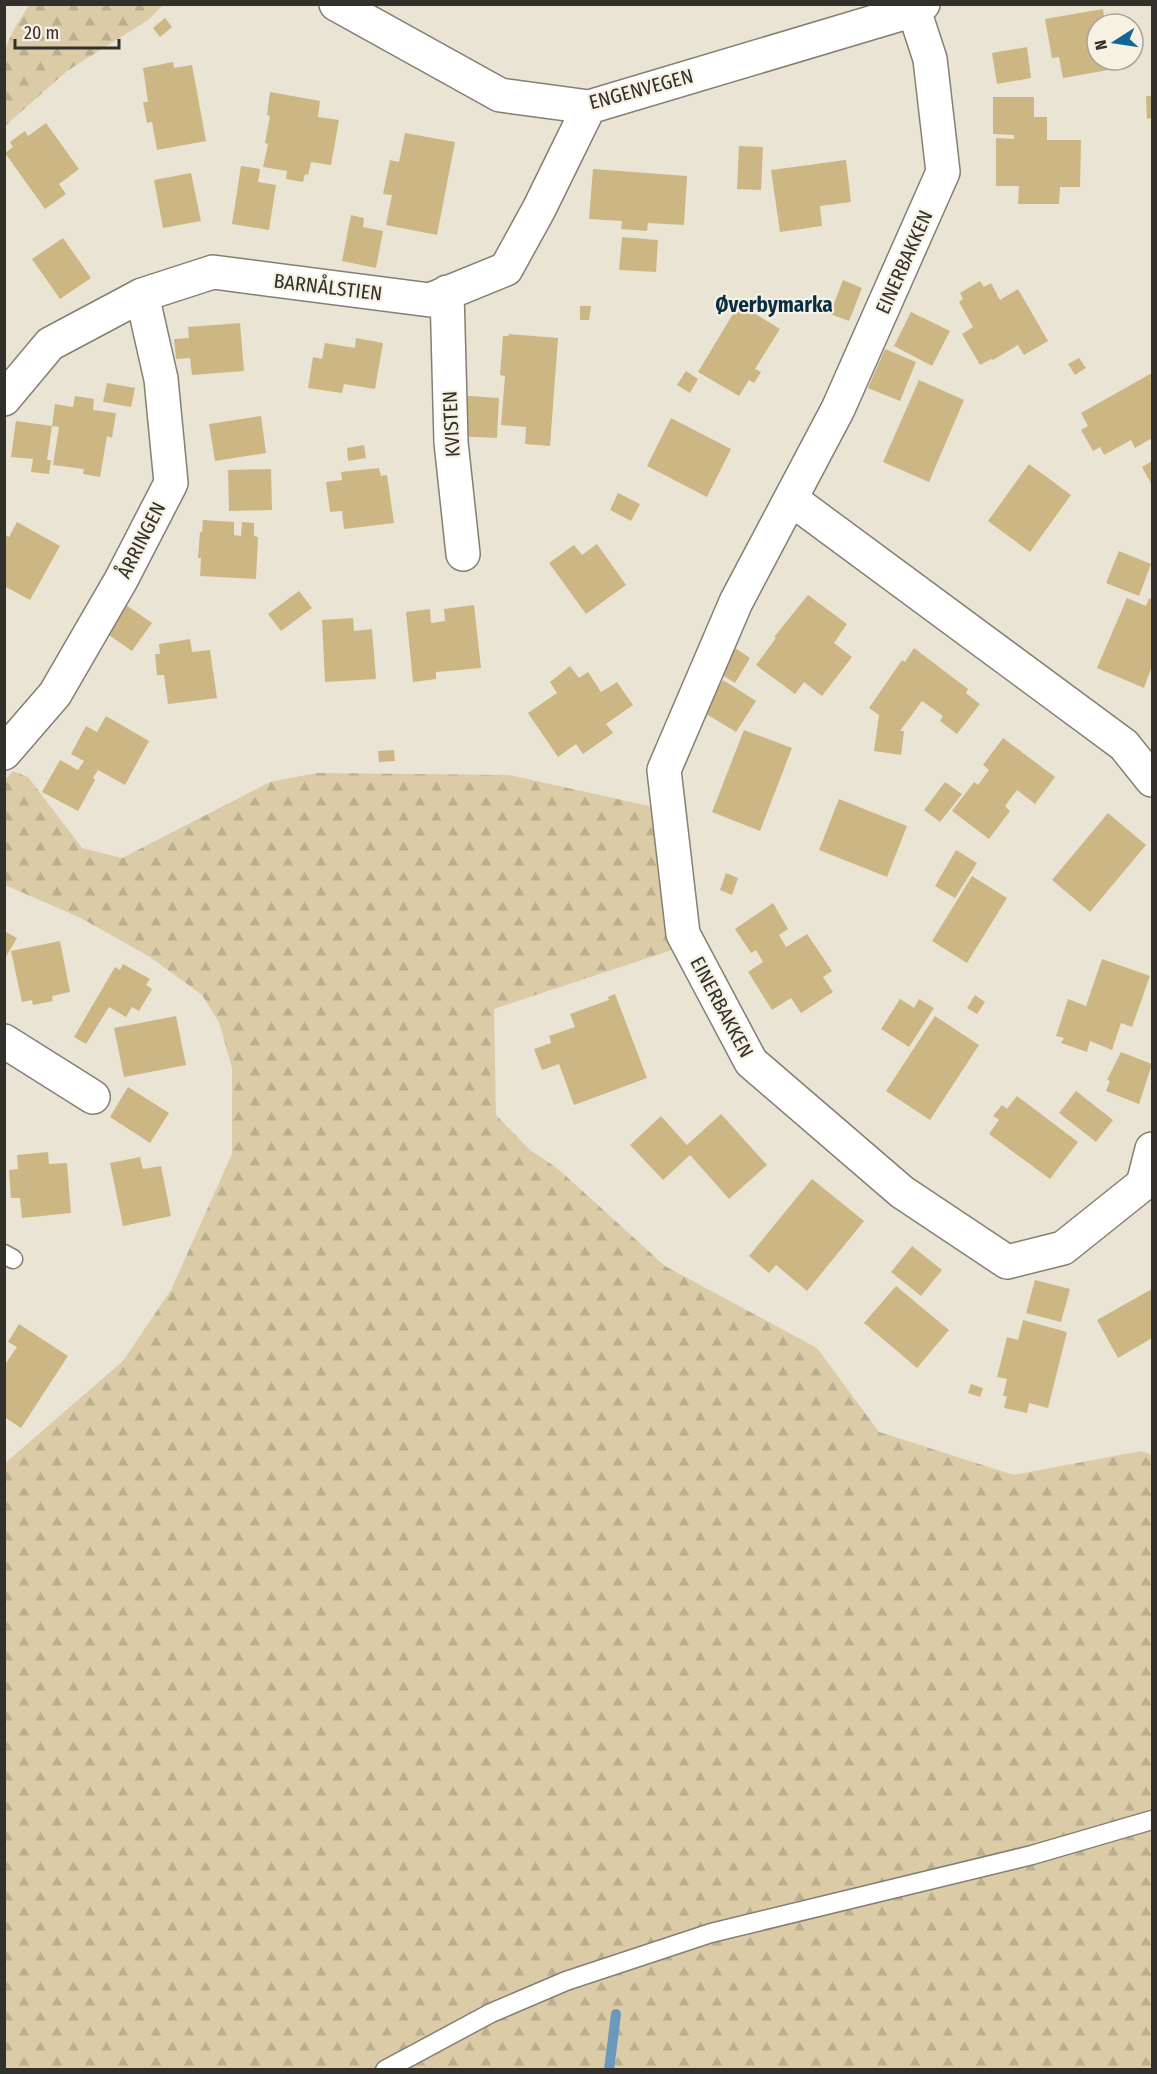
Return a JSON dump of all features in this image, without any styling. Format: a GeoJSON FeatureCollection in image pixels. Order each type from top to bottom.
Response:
{"type":"FeatureCollection","features":[{"type":"Feature","properties":{"kind":"street","name":"ENGENVEGEN"},"geometry":{"type":"LineString","coordinates":[[336,4],[500,95],[589,107],[919,7]]}},
{"type":"Feature","properties":{"kind":"street","name":"EINERBAKKEN"},"geometry":{"type":"LineString","coordinates":[[919,7],[930,59],[944,172],[838,409],[736,602],[664,770],[683,933],[751,1062],[902,1192],[1007,1263],[1063,1248],[1148,1189],[1152,1149]]}},
{"type":"Feature","properties":{"kind":"street","name":"BARNÅLSTIEN"},"geometry":{"type":"LineString","coordinates":[[4,399],[50,344],[142,295],[213,272],[430,300],[506,269],[539,209],[589,107]]}},
{"type":"Feature","properties":{"kind":"street","name":"KVISTEN"},"geometry":{"type":"LineString","coordinates":[[447,292],[451,442],[462,554]]}},
{"type":"Feature","properties":{"kind":"street","name":"ÅRRINGEN"},"geometry":{"type":"LineString","coordinates":[[4,753],[55,694],[121,580],[171,483],[161,379],[142,295]]}},
{"type":"Feature","properties":{"kind":"street"},"geometry":{"type":"LineString","coordinates":[[791,499],[1124,745],[1152,780]]}},
{"type":"Feature","properties":{"kind":"street"},"geometry":{"type":"LineString","coordinates":[[4,1041],[93,1097]]}},
{"type":"Feature","properties":{"kind":"lane"},"geometry":{"type":"LineString","coordinates":[[385,2070],[491,2013],[555,1986],[700,1937],[1032,1855],[1152,1820]]}},
{"type":"Feature","properties":{"kind":"green space"},"geometry":{"type":"Polygon","coordinates":[[[29,5],[163,5],[148,20],[67,71],[5,126],[5,50],[12,33],[29,5]]]}},
{"type":"Feature","properties":{"kind":"green space"},"geometry":{"type":"Polygon","coordinates":[[[13,771],[28,777],[82,848],[122,858],[270,782],[317,773],[509,775],[672,811],[690,944],[494,1009],[496,1115],[530,1150],[557,1168],[665,1266],[817,1348],[879,1432],[1014,1475],[1141,1451],[1152,1455],[1152,2069],[5,2069],[4,1464],[123,1361],[171,1290],[232,1154],[232,1068],[219,1022],[202,995],[150,957],[81,918],[5,885],[5,780],[13,771]]]}},
{"type":"Feature","properties":{"kind":"building"},"geometry":{"type":"Polygon","coordinates":[[[1103,9],[1103,12],[1086,12],[1103,9]]]}},
{"type":"Feature","properties":{"kind":"building"},"geometry":{"type":"Polygon","coordinates":[[[1085,12],[1085,72],[1097,72],[1063,78],[1059,57],[1052,58],[1045,19],[1085,12]]]}},
{"type":"Feature","properties":{"kind":"building"},"geometry":{"type":"Polygon","coordinates":[[[165,18],[172,27],[160,37],[153,28],[165,18]]]}},
{"type":"Feature","properties":{"kind":"building"},"geometry":{"type":"Polygon","coordinates":[[[1027,47],[1031,78],[997,84],[992,53],[1027,47]]]}},
{"type":"Feature","properties":{"kind":"building"},"geometry":{"type":"Polygon","coordinates":[[[173,62],[174,68],[192,65],[206,141],[157,150],[152,122],[147,123],[143,102],[148,102],[143,68],[173,62]]]}},
{"type":"Feature","properties":{"kind":"building"},"geometry":{"type":"Polygon","coordinates":[[[270,92],[320,101],[318,117],[339,120],[331,165],[311,162],[308,175],[305,174],[303,182],[286,179],[287,171],[263,167],[268,144],[265,143],[270,116],[267,115],[270,92]]]}},
{"type":"Feature","properties":{"kind":"building"},"geometry":{"type":"Polygon","coordinates":[[[1146,96],[1152,96],[1152,118],[1147,119],[1146,96]]]}},
{"type":"Feature","properties":{"kind":"building"},"geometry":{"type":"Polygon","coordinates":[[[993,97],[1034,97],[1034,117],[1047,117],[1047,140],[1081,140],[1080,187],[1060,187],[1059,204],[1018,204],[1019,186],[996,186],[996,138],[1014,139],[1014,135],[993,134],[993,97]]]}},
{"type":"Feature","properties":{"kind":"building"},"geometry":{"type":"Polygon","coordinates":[[[46,123],[79,169],[59,184],[66,194],[45,209],[5,153],[13,147],[10,142],[25,131],[28,136],[46,123]]]}},
{"type":"Feature","properties":{"kind":"building"},"geometry":{"type":"Polygon","coordinates":[[[405,133],[455,142],[437,235],[386,225],[392,195],[383,194],[390,160],[399,162],[405,133]]]}},
{"type":"Feature","properties":{"kind":"building"},"geometry":{"type":"Polygon","coordinates":[[[739,146],[763,147],[761,190],[737,189],[739,146]]]}},
{"type":"Feature","properties":{"kind":"building"},"geometry":{"type":"Polygon","coordinates":[[[846,160],[851,202],[820,206],[822,226],[780,232],[771,170],[846,160]]]}},
{"type":"Feature","properties":{"kind":"building"},"geometry":{"type":"Polygon","coordinates":[[[241,166],[260,169],[258,182],[276,185],[269,230],[232,224],[241,166]]]}},
{"type":"Feature","properties":{"kind":"building"},"geometry":{"type":"Polygon","coordinates":[[[593,169],[687,176],[684,225],[648,223],[647,231],[621,229],[622,221],[589,219],[593,169]]]}},
{"type":"Feature","properties":{"kind":"building"},"geometry":{"type":"Polygon","coordinates":[[[191,173],[201,221],[163,228],[154,180],[191,173]]]}},
{"type":"Feature","properties":{"kind":"building"},"geometry":{"type":"Polygon","coordinates":[[[351,215],[364,218],[363,227],[383,231],[376,268],[342,261],[351,215]]]}},
{"type":"Feature","properties":{"kind":"building"},"geometry":{"type":"Polygon","coordinates":[[[622,237],[658,240],[656,272],[619,270],[622,237]]]}},
{"type":"Feature","properties":{"kind":"building"},"geometry":{"type":"Polygon","coordinates":[[[63,238],[91,278],[60,299],[32,259],[63,238]]]}},
{"type":"Feature","properties":{"kind":"building"},"geometry":{"type":"Polygon","coordinates":[[[843,280],[862,288],[849,321],[830,314],[843,280]]]}},
{"type":"Feature","properties":{"kind":"building"},"geometry":{"type":"Polygon","coordinates":[[[980,281],[984,287],[991,283],[1000,300],[1018,289],[1048,341],[1024,355],[1018,345],[980,365],[962,334],[973,327],[959,302],[963,299],[960,293],[980,281]]]}},
{"type":"Feature","properties":{"kind":"building"},"geometry":{"type":"Polygon","coordinates":[[[739,304],[780,329],[755,369],[761,372],[754,383],[749,380],[739,396],[698,372],[739,304]]]}},
{"type":"Feature","properties":{"kind":"building"},"geometry":{"type":"Polygon","coordinates":[[[580,306],[591,306],[589,320],[580,320],[580,306]]]}},
{"type":"Feature","properties":{"kind":"building"},"geometry":{"type":"Polygon","coordinates":[[[911,312],[950,331],[932,366],[894,346],[911,312]]]}},
{"type":"Feature","properties":{"kind":"building"},"geometry":{"type":"Polygon","coordinates":[[[240,323],[244,371],[192,375],[190,358],[176,359],[174,339],[189,338],[188,327],[240,323]]]}},
{"type":"Feature","properties":{"kind":"building"},"geometry":{"type":"Polygon","coordinates":[[[508,334],[558,338],[550,446],[525,444],[526,427],[501,425],[505,376],[500,375],[503,336],[509,336],[508,334]]]}},
{"type":"Feature","properties":{"kind":"building"},"geometry":{"type":"Polygon","coordinates":[[[356,338],[383,343],[375,389],[344,384],[342,393],[308,388],[313,357],[322,359],[325,343],[355,348],[356,338]]]}},
{"type":"Feature","properties":{"kind":"building"},"geometry":{"type":"Polygon","coordinates":[[[885,349],[916,362],[900,401],[868,388],[885,349]]]}},
{"type":"Feature","properties":{"kind":"building"},"geometry":{"type":"Polygon","coordinates":[[[1079,358],[1086,368],[1075,375],[1068,364],[1079,358]]]}},
{"type":"Feature","properties":{"kind":"building"},"geometry":{"type":"Polygon","coordinates":[[[686,371],[698,379],[690,393],[677,385],[686,371]]]}},
{"type":"Feature","properties":{"kind":"building"},"geometry":{"type":"Polygon","coordinates":[[[1152,373],[1152,438],[1135,448],[1131,440],[1104,455],[1100,447],[1093,451],[1081,430],[1088,426],[1081,413],[1152,373]]]}},
{"type":"Feature","properties":{"kind":"building"},"geometry":{"type":"Polygon","coordinates":[[[919,380],[964,400],[929,482],[883,462],[919,380]]]}},
{"type":"Feature","properties":{"kind":"building"},"geometry":{"type":"Polygon","coordinates":[[[107,383],[135,388],[131,407],[103,402],[107,383]]]}},
{"type":"Feature","properties":{"kind":"building"},"geometry":{"type":"Polygon","coordinates":[[[456,395],[499,398],[497,438],[454,436],[456,395]]]}},
{"type":"Feature","properties":{"kind":"building"},"geometry":{"type":"Polygon","coordinates":[[[75,396],[94,399],[93,410],[116,413],[112,438],[107,436],[100,477],[83,474],[84,469],[53,465],[59,427],[52,426],[55,404],[73,407],[75,396]]]}},
{"type":"Feature","properties":{"kind":"building"},"geometry":{"type":"Polygon","coordinates":[[[261,416],[266,453],[215,461],[209,424],[261,416]]]}},
{"type":"Feature","properties":{"kind":"building"},"geometry":{"type":"Polygon","coordinates":[[[671,418],[731,449],[707,497],[647,466],[671,418]]]}},
{"type":"Feature","properties":{"kind":"building"},"geometry":{"type":"Polygon","coordinates":[[[16,421],[52,426],[47,460],[51,460],[49,474],[31,472],[33,459],[11,457],[16,421]]]}},
{"type":"Feature","properties":{"kind":"building"},"geometry":{"type":"Polygon","coordinates":[[[364,445],[366,458],[348,461],[347,448],[364,445]]]}},
{"type":"Feature","properties":{"kind":"building"},"geometry":{"type":"Polygon","coordinates":[[[1152,461],[1152,485],[1142,467],[1152,461]]]}},
{"type":"Feature","properties":{"kind":"building"},"geometry":{"type":"Polygon","coordinates":[[[1029,464],[1071,495],[1030,552],[988,521],[1029,464]]]}},
{"type":"Feature","properties":{"kind":"building"},"geometry":{"type":"Polygon","coordinates":[[[379,468],[381,476],[387,475],[394,523],[344,529],[342,511],[330,512],[326,482],[342,480],[341,472],[379,468]]]}},
{"type":"Feature","properties":{"kind":"building"},"geometry":{"type":"Polygon","coordinates":[[[271,469],[272,510],[229,511],[228,470],[271,469]]]}},
{"type":"Feature","properties":{"kind":"building"},"geometry":{"type":"Polygon","coordinates":[[[618,493],[640,504],[631,521],[610,510],[618,493]]]}},
{"type":"Feature","properties":{"kind":"building"},"geometry":{"type":"Polygon","coordinates":[[[203,520],[234,522],[234,535],[241,536],[242,522],[254,523],[254,536],[258,537],[256,579],[200,576],[201,558],[198,558],[203,520]]]}},
{"type":"Feature","properties":{"kind":"building"},"geometry":{"type":"Polygon","coordinates":[[[17,522],[60,546],[30,600],[4,586],[4,534],[9,537],[17,522]]]}},
{"type":"Feature","properties":{"kind":"building"},"geometry":{"type":"Polygon","coordinates":[[[597,544],[626,585],[586,614],[549,563],[574,545],[582,555],[597,544]]]}},
{"type":"Feature","properties":{"kind":"building"},"geometry":{"type":"Polygon","coordinates":[[[1119,551],[1151,564],[1139,596],[1106,583],[1119,551]]]}},
{"type":"Feature","properties":{"kind":"building"},"geometry":{"type":"Polygon","coordinates":[[[299,591],[312,608],[281,631],[268,614],[299,591]]]}},
{"type":"Feature","properties":{"kind":"building"},"geometry":{"type":"Polygon","coordinates":[[[808,595],[847,624],[834,643],[852,657],[822,696],[804,682],[795,694],[756,665],[776,638],[774,637],[808,595]]]}},
{"type":"Feature","properties":{"kind":"building"},"geometry":{"type":"Polygon","coordinates":[[[1127,598],[1146,606],[1149,598],[1152,600],[1152,666],[1144,688],[1097,668],[1127,598]]]}},
{"type":"Feature","properties":{"kind":"building"},"geometry":{"type":"Polygon","coordinates":[[[126,605],[152,623],[132,651],[106,633],[126,605]]]}},
{"type":"Feature","properties":{"kind":"building"},"geometry":{"type":"Polygon","coordinates":[[[474,605],[481,668],[436,672],[436,679],[413,682],[406,612],[430,609],[431,623],[445,621],[444,609],[474,605]]]}},
{"type":"Feature","properties":{"kind":"building"},"geometry":{"type":"Polygon","coordinates":[[[353,618],[354,631],[372,629],[376,679],[325,682],[322,620],[353,618]]]}},
{"type":"Feature","properties":{"kind":"building"},"geometry":{"type":"Polygon","coordinates":[[[190,639],[192,652],[210,650],[217,698],[168,704],[164,675],[157,675],[155,654],[160,654],[159,644],[190,639]]]}},
{"type":"Feature","properties":{"kind":"building"},"geometry":{"type":"Polygon","coordinates":[[[735,648],[750,658],[735,683],[719,673],[735,648]]]}},
{"type":"Feature","properties":{"kind":"building"},"geometry":{"type":"Polygon","coordinates":[[[914,648],[968,689],[966,693],[980,704],[957,734],[940,721],[943,716],[922,701],[900,731],[904,731],[901,755],[874,751],[879,715],[869,708],[902,660],[905,662],[914,648]]]}},
{"type":"Feature","properties":{"kind":"building"},"geometry":{"type":"Polygon","coordinates":[[[570,666],[579,678],[588,672],[601,692],[617,682],[633,705],[606,724],[613,733],[583,754],[576,744],[558,757],[528,713],[557,693],[550,682],[570,666]]]}},
{"type":"Feature","properties":{"kind":"building"},"geometry":{"type":"Polygon","coordinates":[[[723,680],[756,701],[736,732],[703,712],[723,680]]]}},
{"type":"Feature","properties":{"kind":"building"},"geometry":{"type":"Polygon","coordinates":[[[106,716],[149,741],[125,785],[98,770],[78,811],[42,792],[60,760],[78,770],[84,761],[71,754],[86,726],[97,732],[106,716]]]}},
{"type":"Feature","properties":{"kind":"building"},"geometry":{"type":"Polygon","coordinates":[[[744,730],[792,748],[760,831],[712,812],[744,730]]]}},
{"type":"Feature","properties":{"kind":"building"},"geometry":{"type":"Polygon","coordinates":[[[1003,738],[1055,777],[1035,804],[1017,790],[1005,806],[1010,811],[989,839],[952,811],[974,782],[978,785],[989,770],[983,765],[1003,738]]]}},
{"type":"Feature","properties":{"kind":"building"},"geometry":{"type":"Polygon","coordinates":[[[394,750],[395,761],[379,762],[378,751],[394,750]]]}},
{"type":"Feature","properties":{"kind":"building"},"geometry":{"type":"Polygon","coordinates":[[[945,782],[962,794],[940,822],[924,810],[945,782]]]}},
{"type":"Feature","properties":{"kind":"building"},"geometry":{"type":"Polygon","coordinates":[[[839,799],[907,826],[887,877],[819,850],[839,799]]]}},
{"type":"Feature","properties":{"kind":"building"},"geometry":{"type":"Polygon","coordinates":[[[1108,813],[1146,845],[1090,912],[1052,880],[1108,813]]]}},
{"type":"Feature","properties":{"kind":"building"},"geometry":{"type":"Polygon","coordinates":[[[956,850],[977,863],[955,898],[935,886],[956,850]]]}},
{"type":"Feature","properties":{"kind":"building"},"geometry":{"type":"Polygon","coordinates":[[[726,873],[738,878],[732,895],[720,890],[726,873]]]}},
{"type":"Feature","properties":{"kind":"building"},"geometry":{"type":"Polygon","coordinates":[[[972,876],[1007,898],[967,963],[932,941],[972,876]]]}},
{"type":"Feature","properties":{"kind":"building"},"geometry":{"type":"Polygon","coordinates":[[[773,903],[788,929],[779,935],[786,947],[807,934],[832,971],[823,977],[833,992],[801,1013],[791,998],[772,1010],[748,972],[763,962],[756,950],[751,953],[735,929],[773,903]]]}},
{"type":"Feature","properties":{"kind":"building"},"geometry":{"type":"Polygon","coordinates":[[[4,931],[17,938],[4,960],[4,931]]]}},
{"type":"Feature","properties":{"kind":"building"},"geometry":{"type":"Polygon","coordinates":[[[60,941],[70,992],[52,996],[53,1001],[33,1005],[32,1000],[22,1002],[11,951],[60,941]]]}},
{"type":"Feature","properties":{"kind":"building"},"geometry":{"type":"Polygon","coordinates":[[[1102,959],[1150,976],[1132,1027],[1121,1023],[1112,1050],[1090,1041],[1087,1052],[1061,1043],[1064,1038],[1056,1036],[1068,999],[1086,1006],[1102,959]]]}},
{"type":"Feature","properties":{"kind":"building"},"geometry":{"type":"Polygon","coordinates":[[[123,964],[150,979],[146,985],[152,989],[139,1011],[132,1007],[126,1017],[109,1007],[86,1044],[74,1037],[115,967],[120,970],[123,964]]]}},
{"type":"Feature","properties":{"kind":"building"},"geometry":{"type":"Polygon","coordinates":[[[615,994],[647,1078],[574,1105],[559,1064],[542,1070],[534,1049],[551,1043],[549,1036],[575,1027],[570,1014],[609,1000],[608,997],[615,994]]]}},
{"type":"Feature","properties":{"kind":"building"},"geometry":{"type":"Polygon","coordinates":[[[975,995],[985,1002],[977,1014],[967,1008],[975,995]]]}},
{"type":"Feature","properties":{"kind":"building"},"geometry":{"type":"Polygon","coordinates":[[[900,999],[914,1008],[919,999],[934,1008],[909,1047],[881,1029],[900,999]]]}},
{"type":"Feature","properties":{"kind":"building"},"geometry":{"type":"Polygon","coordinates":[[[176,1016],[186,1065],[124,1077],[114,1028],[176,1016]]]}},
{"type":"Feature","properties":{"kind":"building"},"geometry":{"type":"Polygon","coordinates":[[[935,1016],[979,1045],[930,1120],[886,1091],[935,1016]]]}},
{"type":"Feature","properties":{"kind":"building"},"geometry":{"type":"Polygon","coordinates":[[[1121,1052],[1152,1064],[1139,1104],[1106,1091],[1110,1081],[1107,1080],[1121,1052]]]}},
{"type":"Feature","properties":{"kind":"building"},"geometry":{"type":"Polygon","coordinates":[[[128,1087],[169,1113],[150,1143],[110,1117],[128,1087]]]}},
{"type":"Feature","properties":{"kind":"building"},"geometry":{"type":"Polygon","coordinates":[[[1076,1091],[1113,1120],[1096,1142],[1059,1113],[1076,1091]]]}},
{"type":"Feature","properties":{"kind":"building"},"geometry":{"type":"Polygon","coordinates":[[[1017,1096],[1078,1142],[1050,1179],[989,1134],[999,1120],[993,1116],[1002,1105],[1007,1109],[1017,1096]]]}},
{"type":"Feature","properties":{"kind":"building"},"geometry":{"type":"Polygon","coordinates":[[[721,1114],[767,1165],[729,1199],[690,1155],[663,1180],[630,1145],[661,1116],[687,1145],[721,1114]]]}},
{"type":"Feature","properties":{"kind":"building"},"geometry":{"type":"Polygon","coordinates":[[[48,1152],[49,1164],[67,1163],[71,1213],[22,1218],[20,1198],[11,1198],[9,1170],[18,1169],[17,1155],[48,1152]]]}},
{"type":"Feature","properties":{"kind":"building"},"geometry":{"type":"Polygon","coordinates":[[[140,1157],[143,1169],[161,1166],[171,1216],[123,1226],[110,1163],[140,1157]]]}},
{"type":"Feature","properties":{"kind":"building"},"geometry":{"type":"Polygon","coordinates":[[[812,1179],[864,1221],[807,1291],[776,1265],[769,1273],[749,1256],[812,1179]]]}},
{"type":"Feature","properties":{"kind":"building"},"geometry":{"type":"Polygon","coordinates":[[[912,1246],[942,1270],[921,1296],[891,1272],[912,1246]]]}},
{"type":"Feature","properties":{"kind":"building"},"geometry":{"type":"Polygon","coordinates":[[[1035,1280],[1070,1289],[1061,1322],[1026,1313],[1035,1280]]]}},
{"type":"Feature","properties":{"kind":"building"},"geometry":{"type":"Polygon","coordinates":[[[896,1286],[949,1330],[917,1368],[864,1323],[896,1286]]]}},
{"type":"Feature","properties":{"kind":"building"},"geometry":{"type":"Polygon","coordinates":[[[1152,1289],[1152,1338],[1118,1358],[1097,1320],[1152,1289]]]}},
{"type":"Feature","properties":{"kind":"building"},"geometry":{"type":"Polygon","coordinates":[[[1023,1320],[1067,1332],[1048,1408],[1029,1403],[1027,1413],[1004,1408],[1007,1396],[1003,1396],[1007,1379],[997,1377],[1007,1337],[1018,1340],[1023,1320]]]}},
{"type":"Feature","properties":{"kind":"building"},"geometry":{"type":"Polygon","coordinates":[[[19,1324],[68,1356],[21,1428],[4,1417],[4,1366],[17,1347],[8,1342],[19,1324]]]}},
{"type":"Feature","properties":{"kind":"building"},"geometry":{"type":"Polygon","coordinates":[[[971,1384],[983,1388],[980,1397],[968,1393],[971,1384]]]}},
{"type":"Feature","properties":{"kind":"waterway"},"geometry":{"type":"LineString","coordinates":[[609,2070],[616,2014]]}},
{"type":"Feature","properties":{"kind":"district","name":"Øverbymarka"},"geometry":{"type":"Point","coordinates":[774,305]}}]}
